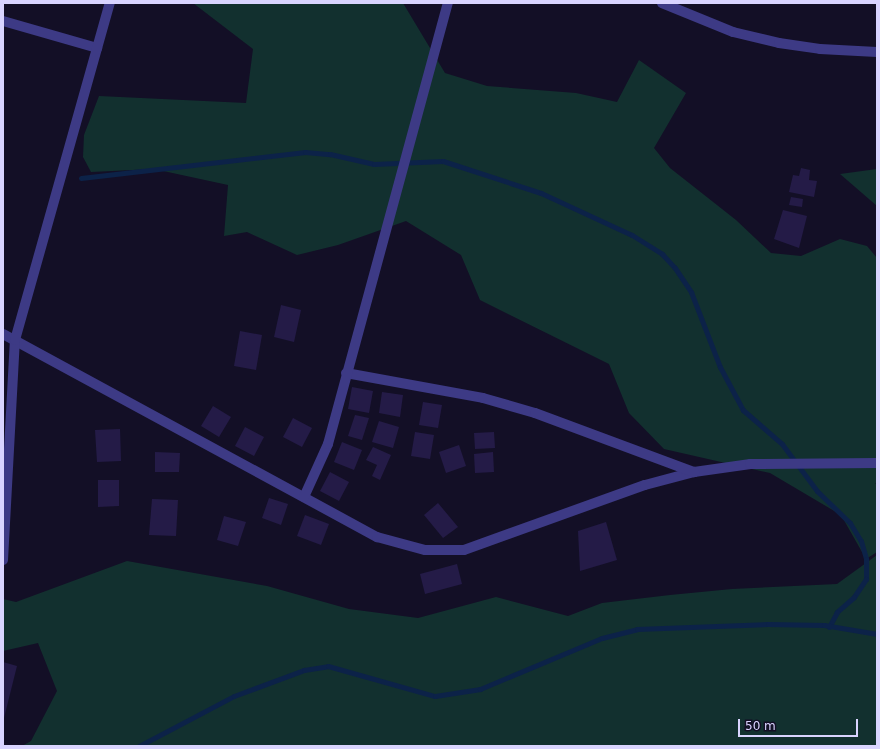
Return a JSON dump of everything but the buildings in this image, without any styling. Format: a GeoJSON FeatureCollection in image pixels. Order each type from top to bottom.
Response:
{"type":"FeatureCollection","features":[{"type":"Feature","properties":{"kind":"street"},"geometry":{"type":"LineString","coordinates":[[3,560],[15,340],[110,3]]}},
{"type":"Feature","properties":{"kind":"street"},"geometry":{"type":"LineString","coordinates":[[304,497],[328,444],[346,373],[448,3]]}},
{"type":"Feature","properties":{"kind":"street"},"geometry":{"type":"LineString","coordinates":[[662,3],[733,32],[779,43],[820,49],[877,52]]}},
{"type":"Feature","properties":{"kind":"street"},"geometry":{"type":"LineString","coordinates":[[3,21],[97,48]]}},
{"type":"Feature","properties":{"kind":"street"},"geometry":{"type":"LineString","coordinates":[[3,334],[185,435],[377,537],[425,550],[464,550],[645,485],[694,472],[750,464],[877,463]]}},
{"type":"Feature","properties":{"kind":"street"},"geometry":{"type":"LineString","coordinates":[[346,373],[483,398],[535,413],[694,472]]}},
{"type":"Feature","properties":{"kind":"green space"},"geometry":{"type":"Polygon","coordinates":[[[193,3],[403,3],[445,73],[487,86],[576,93],[617,102],[639,60],[686,93],[654,148],[670,168],[736,220],[771,253],[801,256],[840,239],[867,246],[877,258],[877,482],[875,484],[877,484],[877,552],[866,559],[841,515],[770,473],[664,449],[629,413],[609,364],[480,300],[461,255],[406,221],[338,245],[297,255],[247,232],[224,236],[228,185],[154,169],[91,172],[83,157],[84,135],[99,96],[246,103],[253,49],[193,3]]]}},
{"type":"Feature","properties":{"kind":"green space"},"geometry":{"type":"Polygon","coordinates":[[[877,169],[877,206],[840,174],[877,169]]]}},
{"type":"Feature","properties":{"kind":"green space"},"geometry":{"type":"Polygon","coordinates":[[[877,555],[877,746],[22,746],[31,741],[57,691],[38,643],[3,651],[3,599],[16,602],[127,561],[267,586],[349,609],[418,618],[496,597],[568,616],[602,603],[732,589],[837,584],[877,555]]]}},
{"type":"Feature","properties":{"kind":"waterway"},"geometry":{"type":"LineString","coordinates":[[81,178],[305,152],[330,154],[374,164],[443,161],[541,193],[632,235],[662,254],[675,268],[691,292],[720,367],[743,410],[782,444],[817,491],[850,523],[861,541],[866,559],[866,579],[854,597],[837,612],[829,627]]}},
{"type":"Feature","properties":{"kind":"waterway"},"geometry":{"type":"LineString","coordinates":[[139,746],[234,696],[304,670],[328,666],[435,696],[480,689],[602,638],[637,629],[768,624],[824,625],[877,634]]}}]}
